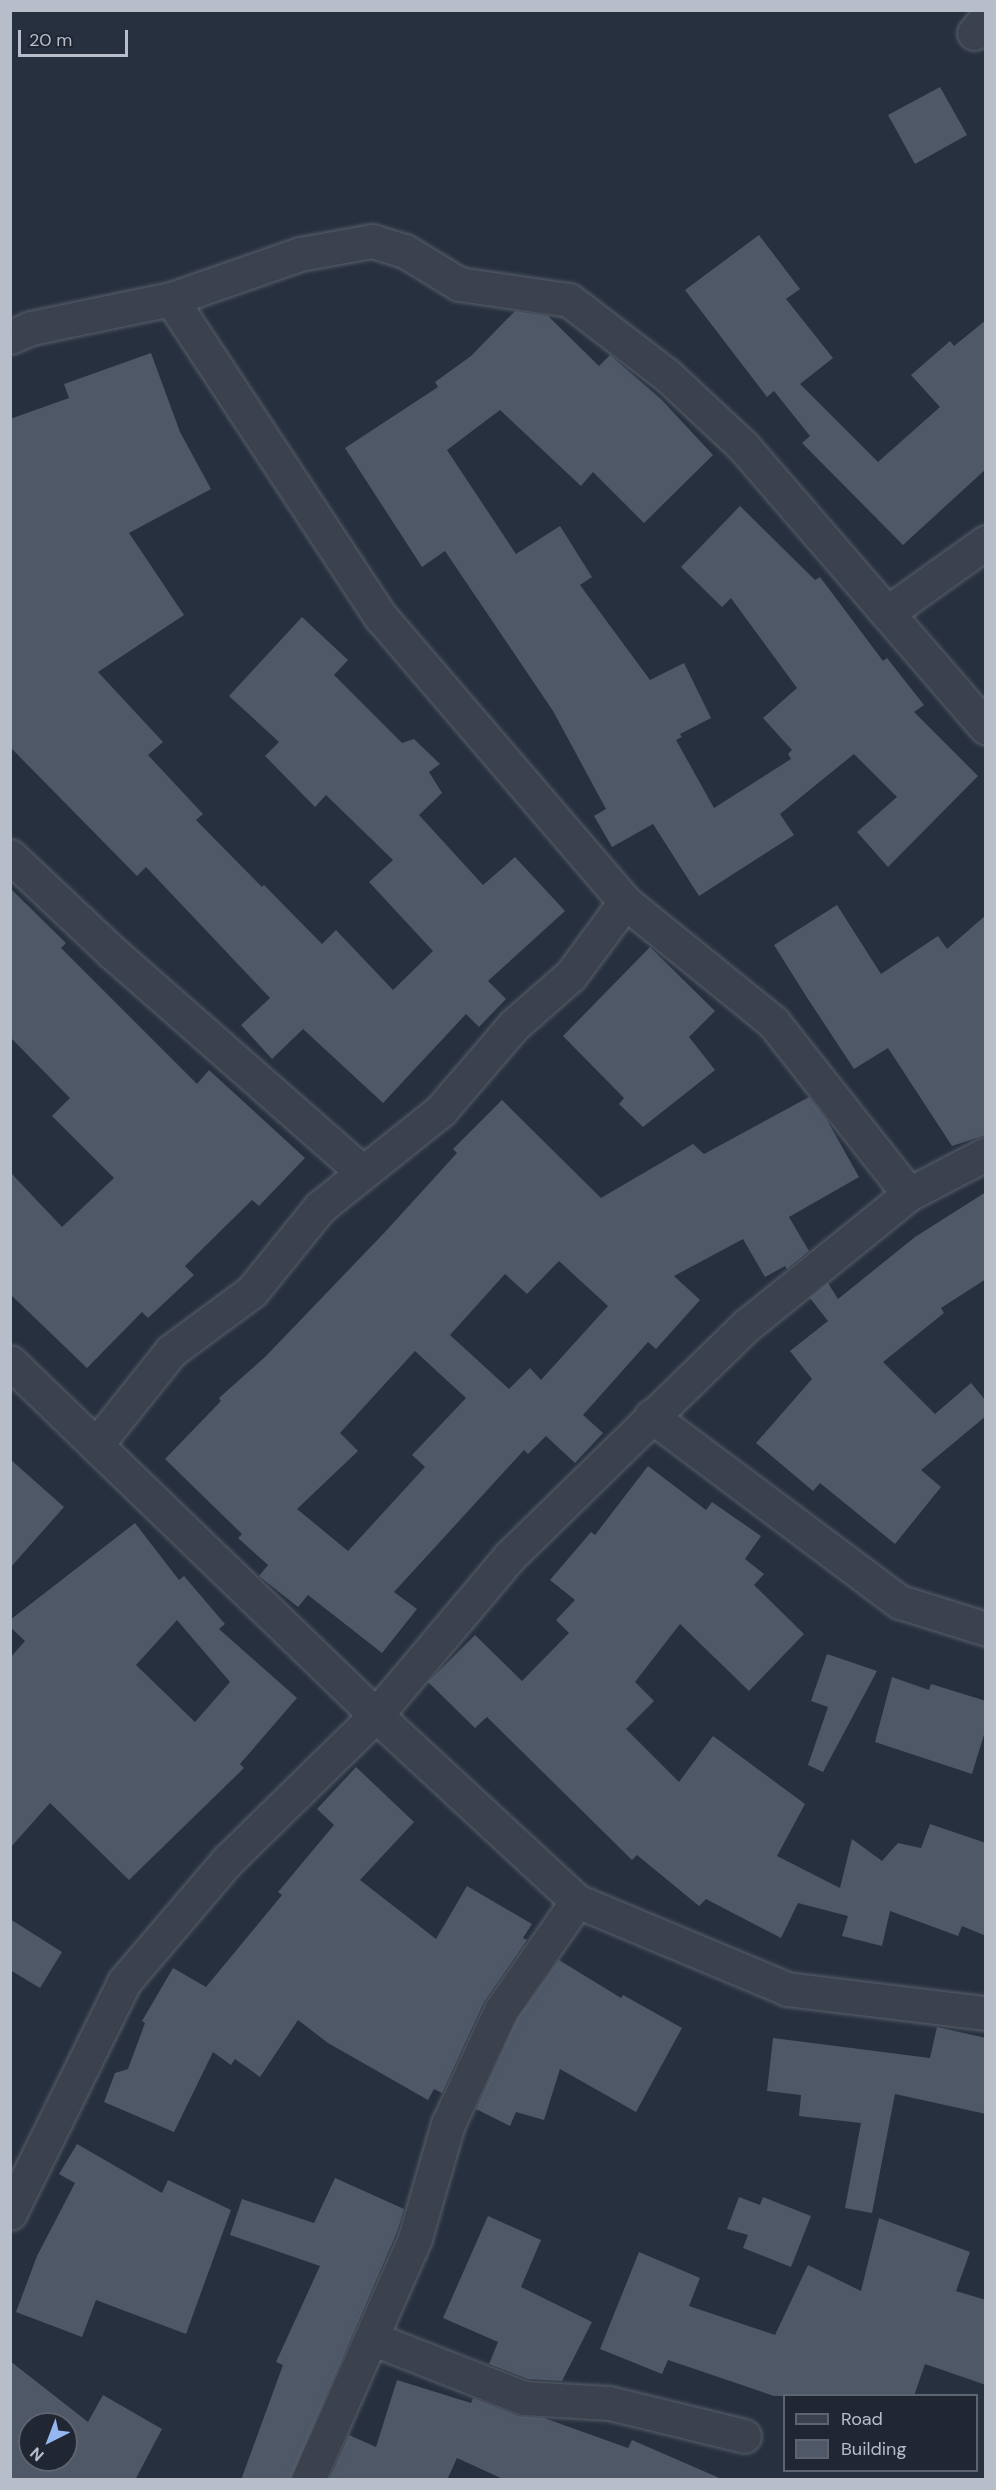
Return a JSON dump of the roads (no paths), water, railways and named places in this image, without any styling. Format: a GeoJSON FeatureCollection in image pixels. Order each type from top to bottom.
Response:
{"type":"FeatureCollection","features":[{"type":"Feature","properties":{"kind":"street"},"geometry":{"type":"LineString","coordinates":[[10,337],[31,328],[171,299],[300,254],[372,241],[405,251],[459,284],[569,300],[668,376],[743,446],[986,728]]}},
{"type":"Feature","properties":{"kind":"street"},"geometry":{"type":"LineString","coordinates":[[171,299],[381,617],[624,902],[773,1022],[909,1194]]}},
{"type":"Feature","properties":{"kind":"street"},"geometry":{"type":"LineString","coordinates":[[887,613],[986,542]]}},
{"type":"Feature","properties":{"kind":"street"},"geometry":{"type":"LineString","coordinates":[[10,856],[112,952],[362,1172]]}},
{"type":"Feature","properties":{"kind":"street"},"geometry":{"type":"LineString","coordinates":[[96,1445],[171,1351],[252,1291],[320,1207],[441,1110],[514,1025],[572,975],[624,902]]}},
{"type":"Feature","properties":{"kind":"street"},"geometry":{"type":"LineString","coordinates":[[10,2213],[124,1982],[226,1861],[376,1714],[510,1556],[651,1416],[747,1325],[909,1194],[986,1154]]}},
{"type":"Feature","properties":{"kind":"street"},"geometry":{"type":"LineString","coordinates":[[10,1362],[376,1714],[578,1901],[787,1989],[986,2013]]}},
{"type":"Feature","properties":{"kind":"street"},"geometry":{"type":"LineString","coordinates":[[651,1416],[900,1602],[986,1629]]}},
{"type":"Feature","properties":{"kind":"street"},"geometry":{"type":"LineString","coordinates":[[308,2480],[415,2238],[448,2124],[496,2020],[578,1901]]}},
{"type":"Feature","properties":{"kind":"street"},"geometry":{"type":"LineString","coordinates":[[371,2338],[524,2398],[609,2403],[744,2436]]}}]}
